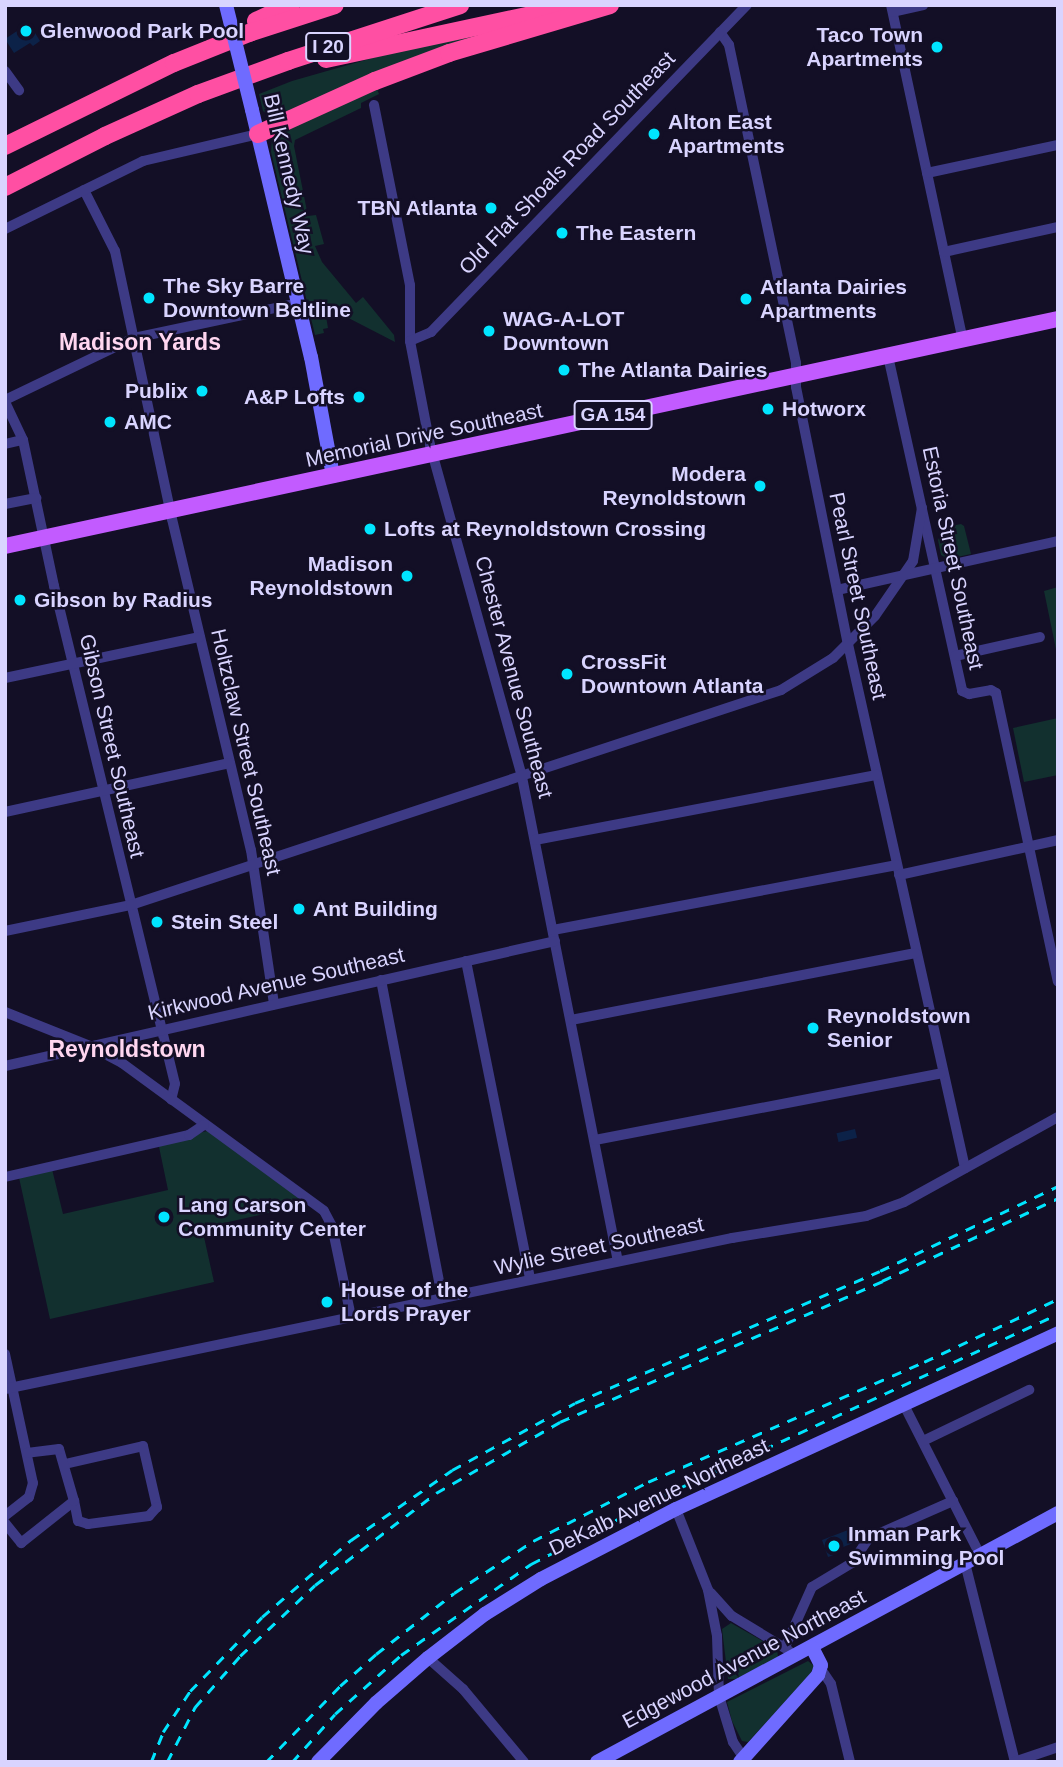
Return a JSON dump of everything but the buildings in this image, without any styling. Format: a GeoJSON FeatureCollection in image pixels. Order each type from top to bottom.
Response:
{"type":"FeatureCollection","features":[{"type":"Feature","properties":{"kind":"highway"},"geometry":{"type":"LineString","coordinates":[[174,63],[291,5]]}},
{"type":"Feature","properties":{"kind":"highway","name":"I 20"},"geometry":{"type":"LineString","coordinates":[[5,146],[174,63],[248,33],[335,5]]}},
{"type":"Feature","properties":{"kind":"highway","name":"I 20"},"geometry":{"type":"LineString","coordinates":[[5,187],[105,136],[198,94],[326,48],[460,5]]}},
{"type":"Feature","properties":{"kind":"highway"},"geometry":{"type":"LineString","coordinates":[[198,94],[352,52],[578,5]]}},
{"type":"Feature","properties":{"kind":"highway"},"geometry":{"type":"LineString","coordinates":[[258,134],[375,81],[449,53],[610,5]]}},
{"type":"Feature","properties":{"kind":"main road","name":"Bill Kennedy Way"},"geometry":{"type":"LineString","coordinates":[[226,5],[298,303],[332,476]]}},
{"type":"Feature","properties":{"kind":"main road","name":"Memorial Drive Southeast"},"geometry":{"type":"LineString","coordinates":[[5,546],[1058,319]]}},
{"type":"Feature","properties":{"kind":"main road","name":"DeKalb Avenue Northeast"},"geometry":{"type":"LineString","coordinates":[[318,1762],[376,1703],[428,1658],[485,1614],[541,1579],[676,1509],[1058,1333]]}},
{"type":"Feature","properties":{"kind":"main road","name":"Edgewood Avenue Northeast"},"geometry":{"type":"LineString","coordinates":[[597,1762],[719,1696],[789,1652],[812,1647],[1058,1513]]}},
{"type":"Feature","properties":{"kind":"main road"},"geometry":{"type":"LineString","coordinates":[[741,1760],[821,1669],[812,1647]]}},
{"type":"Feature","properties":{"kind":"street","name":"Old Flat Shoals Road Southeast"},"geometry":{"type":"LineString","coordinates":[[410,341],[431,332],[747,5]]}},
{"type":"Feature","properties":{"kind":"street"},"geometry":{"type":"LineString","coordinates":[[923,5],[892,8],[963,340]]}},
{"type":"Feature","properties":{"kind":"street","name":"Pearl Street Southeast"},"geometry":{"type":"LineString","coordinates":[[720,32],[729,45],[796,363],[796,376],[848,644],[965,1168]]}},
{"type":"Feature","properties":{"kind":"street"},"geometry":{"type":"LineString","coordinates":[[5,71],[19,90]]}},
{"type":"Feature","properties":{"kind":"street","name":"Chester Avenue Southeast"},"geometry":{"type":"LineString","coordinates":[[374,105],[410,285],[410,341],[434,454],[522,777],[618,1261]]}},
{"type":"Feature","properties":{"kind":"street"},"geometry":{"type":"LineString","coordinates":[[5,229],[143,161],[258,134]]}},
{"type":"Feature","properties":{"kind":"street"},"geometry":{"type":"LineString","coordinates":[[927,173],[1058,145]]}},
{"type":"Feature","properties":{"kind":"street","name":"Holtzclaw Street Southeast"},"geometry":{"type":"LineString","coordinates":[[84,190],[115,251],[170,510],[253,865],[274,1004]]}},
{"type":"Feature","properties":{"kind":"street"},"geometry":{"type":"LineString","coordinates":[[944,252],[1058,228]]}},
{"type":"Feature","properties":{"kind":"street"},"geometry":{"type":"LineString","coordinates":[[5,401],[134,338],[298,303]]}},
{"type":"Feature","properties":{"kind":"street","name":"Estoria Street Southeast"},"geometry":{"type":"LineString","coordinates":[[888,356],[964,693],[991,690],[996,693],[1058,981]]}},
{"type":"Feature","properties":{"kind":"street","name":"Gibson Street Southeast"},"geometry":{"type":"LineString","coordinates":[[5,401],[23,440],[73,664],[175,1084],[171,1100]]}},
{"type":"Feature","properties":{"kind":"street"},"geometry":{"type":"LineString","coordinates":[[5,444],[23,440]]}},
{"type":"Feature","properties":{"kind":"street"},"geometry":{"type":"LineString","coordinates":[[5,504],[36,498]]}},
{"type":"Feature","properties":{"kind":"street"},"geometry":{"type":"LineString","coordinates":[[5,931],[131,905],[781,690],[817,671],[875,616],[906,575],[918,544],[922,508]]}},
{"type":"Feature","properties":{"kind":"street"},"geometry":{"type":"LineString","coordinates":[[837,590],[1058,541]]}},
{"type":"Feature","properties":{"kind":"street"},"geometry":{"type":"LineString","coordinates":[[5,678],[200,637]]}},
{"type":"Feature","properties":{"kind":"street"},"geometry":{"type":"LineString","coordinates":[[955,656],[1040,637]]}},
{"type":"Feature","properties":{"kind":"street"},"geometry":{"type":"LineString","coordinates":[[5,812],[230,763]]}},
{"type":"Feature","properties":{"kind":"street"},"geometry":{"type":"LineString","coordinates":[[535,840],[877,775]]}},
{"type":"Feature","properties":{"kind":"street"},"geometry":{"type":"LineString","coordinates":[[553,930],[1058,840]]}},
{"type":"Feature","properties":{"kind":"street","name":"Kirkwood Avenue Southeast"},"geometry":{"type":"LineString","coordinates":[[5,1066],[555,941]]}},
{"type":"Feature","properties":{"kind":"street"},"geometry":{"type":"LineString","coordinates":[[571,1020],[916,953]]}},
{"type":"Feature","properties":{"kind":"street"},"geometry":{"type":"LineString","coordinates":[[466,961],[530,1279]]}},
{"type":"Feature","properties":{"kind":"street"},"geometry":{"type":"LineString","coordinates":[[381,980],[442,1298]]}},
{"type":"Feature","properties":{"kind":"street"},"geometry":{"type":"LineString","coordinates":[[5,1012],[90,1046],[122,1063],[324,1211],[332,1226],[351,1317]]}},
{"type":"Feature","properties":{"kind":"street"},"geometry":{"type":"LineString","coordinates":[[595,1140],[942,1073]]}},
{"type":"Feature","properties":{"kind":"street","name":"Wylie Street Southeast"},"geometry":{"type":"LineString","coordinates":[[9,1389],[618,1261],[866,1216],[904,1202],[1058,1117]]}},
{"type":"Feature","properties":{"kind":"street"},"geometry":{"type":"LineString","coordinates":[[5,1177],[189,1135],[204,1125]]}},
{"type":"Feature","properties":{"kind":"street"},"geometry":{"type":"LineString","coordinates":[[5,1354],[9,1389],[33,1483],[29,1497],[5,1516]]}},
{"type":"Feature","properties":{"kind":"street"},"geometry":{"type":"LineString","coordinates":[[923,1441],[1029,1390]]}},
{"type":"Feature","properties":{"kind":"street"},"geometry":{"type":"LineString","coordinates":[[904,1405],[981,1555]]}},
{"type":"Feature","properties":{"kind":"street"},"geometry":{"type":"LineString","coordinates":[[27,1453],[59,1449],[78,1521],[88,1524],[149,1516],[157,1507],[143,1446],[65,1464]]}},
{"type":"Feature","properties":{"kind":"street"},"geometry":{"type":"LineString","coordinates":[[5,1523],[21,1543],[74,1501]]}},
{"type":"Feature","properties":{"kind":"street"},"geometry":{"type":"LineString","coordinates":[[708,1590],[732,1616],[789,1652],[812,1587],[852,1563],[869,1538],[953,1501]]}},
{"type":"Feature","properties":{"kind":"street"},"geometry":{"type":"LineString","coordinates":[[676,1509],[708,1590],[717,1636],[719,1696],[741,1760]]}},
{"type":"Feature","properties":{"kind":"street"},"geometry":{"type":"LineString","coordinates":[[965,1563],[1014,1762],[1058,1747]]}},
{"type":"Feature","properties":{"kind":"street"},"geometry":{"type":"LineString","coordinates":[[428,1658],[463,1689],[524,1762]]}},
{"type":"Feature","properties":{"kind":"street"},"geometry":{"type":"LineString","coordinates":[[821,1669],[831,1684],[850,1762]]}},
{"type":"Feature","properties":{"kind":"green space"},"geometry":{"type":"Polygon","coordinates":[[[527,25],[274,119],[263,111],[259,94],[292,81],[390,53],[527,25]]]}},
{"type":"Feature","properties":{"kind":"green space"},"geometry":{"type":"Polygon","coordinates":[[[376,87],[379,94],[361,103],[361,108],[295,140],[294,146],[308,216],[316,215],[324,244],[315,246],[322,262],[356,303],[363,297],[394,335],[395,342],[331,309],[326,316],[328,328],[323,329],[324,333],[315,335],[271,152],[272,139],[278,131],[376,87]]]}},
{"type":"Feature","properties":{"kind":"green space"},"geometry":{"type":"Polygon","coordinates":[[[945,523],[946,527],[961,524],[964,526],[971,554],[948,559],[941,555],[938,540],[943,530],[941,524],[945,523]]]}},
{"type":"Feature","properties":{"kind":"green space"},"geometry":{"type":"Polygon","coordinates":[[[1058,587],[1058,659],[1044,591],[1058,587]]]}},
{"type":"Feature","properties":{"kind":"green space"},"geometry":{"type":"Polygon","coordinates":[[[1058,718],[1058,775],[1024,782],[1013,728],[1058,718]]]}},
{"type":"Feature","properties":{"kind":"green space"},"geometry":{"type":"Polygon","coordinates":[[[212,1130],[308,1204],[202,1228],[214,1282],[50,1319],[18,1173],[51,1165],[63,1214],[168,1190],[158,1142],[212,1130]]]}},
{"type":"Feature","properties":{"kind":"green space"},"geometry":{"type":"Polygon","coordinates":[[[731,1623],[777,1649],[778,1657],[736,1679],[728,1679],[722,1629],[731,1623]]]}},
{"type":"Feature","properties":{"kind":"green space"},"geometry":{"type":"Polygon","coordinates":[[[808,1661],[814,1666],[810,1674],[748,1742],[742,1741],[732,1721],[727,1702],[808,1661]]]}},
{"type":"Feature","properties":{"kind":"water","name":"Glenwood Park Pool"},"geometry":{"type":"Polygon","coordinates":[[[29,23],[40,41],[33,46],[30,43],[14,53],[5,39],[29,23]]]}},
{"type":"Feature","properties":{"kind":"water"},"geometry":{"type":"Polygon","coordinates":[[[855,1129],[857,1138],[839,1142],[836,1133],[855,1129]]]}},
{"type":"Feature","properties":{"kind":"water","name":"Inman Park Swimming Pool"},"geometry":{"type":"Polygon","coordinates":[[[848,1530],[853,1543],[836,1550],[837,1554],[828,1557],[822,1540],[848,1530]]]}},
{"type":"Feature","properties":{"kind":"railway"},"geometry":{"type":"LineString","coordinates":[[151,1762],[163,1732],[190,1691],[262,1617],[351,1540],[452,1470],[575,1403],[880,1271],[1058,1186]]}},
{"type":"Feature","properties":{"kind":"railway"},"geometry":{"type":"LineString","coordinates":[[167,1762],[195,1707],[240,1656],[315,1585],[436,1493],[560,1422],[882,1281],[1058,1198]]}},
{"type":"Feature","properties":{"kind":"railway"},"geometry":{"type":"LineString","coordinates":[[266,1762],[340,1686],[376,1654],[454,1593],[533,1541],[648,1482],[924,1362],[1058,1299]]}},
{"type":"Feature","properties":{"kind":"railway"},"geometry":{"type":"LineString","coordinates":[[292,1762],[335,1714],[401,1655],[531,1564],[660,1497],[1058,1314]]}},
{"type":"Feature","properties":{"kind":"place","name":"Glenwood Park Pool"},"geometry":{"type":"Point","coordinates":[26,31]}},
{"type":"Feature","properties":{"kind":"place","name":"Taco Town Apartments"},"geometry":{"type":"Point","coordinates":[937,47]}},
{"type":"Feature","properties":{"kind":"place","name":"Alton East Apartments"},"geometry":{"type":"Point","coordinates":[654,134]}},
{"type":"Feature","properties":{"kind":"place","name":"TBN Atlanta"},"geometry":{"type":"Point","coordinates":[491,208]}},
{"type":"Feature","properties":{"kind":"place","name":"The Eastern"},"geometry":{"type":"Point","coordinates":[562,233]}},
{"type":"Feature","properties":{"kind":"place","name":"The Sky Barre Downtown Beltline"},"geometry":{"type":"Point","coordinates":[149,298]}},
{"type":"Feature","properties":{"kind":"place","name":"Atlanta Dairies Apartments"},"geometry":{"type":"Point","coordinates":[746,299]}},
{"type":"Feature","properties":{"kind":"place","name":"WAG-A-LOT Downtown"},"geometry":{"type":"Point","coordinates":[489,331]}},
{"type":"Feature","properties":{"kind":"place","name":"The Atlanta Dairies"},"geometry":{"type":"Point","coordinates":[564,370]}},
{"type":"Feature","properties":{"kind":"place","name":"Publix"},"geometry":{"type":"Point","coordinates":[202,391]}},
{"type":"Feature","properties":{"kind":"place","name":"A&P Lofts"},"geometry":{"type":"Point","coordinates":[359,397]}},
{"type":"Feature","properties":{"kind":"place","name":"Hotworx"},"geometry":{"type":"Point","coordinates":[768,409]}},
{"type":"Feature","properties":{"kind":"place","name":"AMC"},"geometry":{"type":"Point","coordinates":[110,422]}},
{"type":"Feature","properties":{"kind":"place","name":"Modera Reynoldstown"},"geometry":{"type":"Point","coordinates":[760,486]}},
{"type":"Feature","properties":{"kind":"place","name":"Lofts at Reynoldstown Crossing"},"geometry":{"type":"Point","coordinates":[370,529]}},
{"type":"Feature","properties":{"kind":"place","name":"Madison Reynoldstown"},"geometry":{"type":"Point","coordinates":[407,576]}},
{"type":"Feature","properties":{"kind":"place","name":"Gibson by Radius"},"geometry":{"type":"Point","coordinates":[20,600]}},
{"type":"Feature","properties":{"kind":"place","name":"CrossFit Downtown Atlanta"},"geometry":{"type":"Point","coordinates":[567,674]}},
{"type":"Feature","properties":{"kind":"place","name":"Ant Building"},"geometry":{"type":"Point","coordinates":[299,909]}},
{"type":"Feature","properties":{"kind":"place","name":"Stein Steel"},"geometry":{"type":"Point","coordinates":[157,922]}},
{"type":"Feature","properties":{"kind":"place","name":"Reynoldstown Senior"},"geometry":{"type":"Point","coordinates":[813,1028]}},
{"type":"Feature","properties":{"kind":"place","name":"Lang Carson Community Center"},"geometry":{"type":"Point","coordinates":[164,1217]}},
{"type":"Feature","properties":{"kind":"place","name":"House of the Lords Prayer"},"geometry":{"type":"Point","coordinates":[327,1302]}},
{"type":"Feature","properties":{"kind":"place","name":"Inman Park Swimming Pool"},"geometry":{"type":"Point","coordinates":[834,1546]}},
{"type":"Feature","properties":{"kind":"district","name":"Madison Yards"},"geometry":{"type":"Point","coordinates":[140,342]}},
{"type":"Feature","properties":{"kind":"district","name":"Reynoldstown"},"geometry":{"type":"Point","coordinates":[127,1049]}}]}
